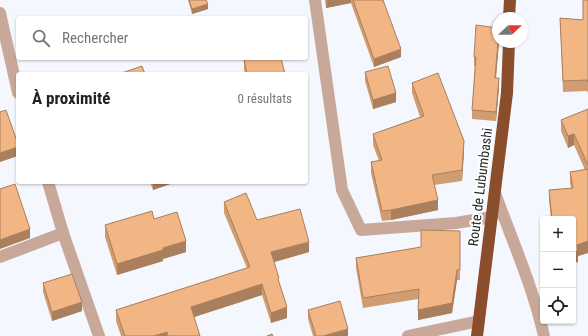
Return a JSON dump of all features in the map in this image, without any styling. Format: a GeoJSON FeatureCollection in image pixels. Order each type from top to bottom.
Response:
{"type":"FeatureCollection","features":[{"type":"Feature","properties":{"kind":"highway"},"geometry":{"type":"LineString","coordinates":[[510,0],[510,12]]}},
{"type":"Feature","properties":{"kind":"highway","name":"Route de Lubumbashi"},"geometry":{"type":"LineString","coordinates":[[477,336],[508,93],[509,48]]}},
{"type":"Feature","properties":{"kind":"street"},"geometry":{"type":"LineString","coordinates":[[314,0],[342,190],[361,230],[456,223],[492,217]]}},
{"type":"Feature","properties":{"kind":"street"},"geometry":{"type":"LineString","coordinates":[[0,13],[16,84]]}},
{"type":"Feature","properties":{"kind":"street"},"geometry":{"type":"LineString","coordinates":[[49,184],[63,233],[99,336]]}},
{"type":"Feature","properties":{"kind":"street"},"geometry":{"type":"LineString","coordinates":[[495,194],[526,277],[544,336]]}},
{"type":"Feature","properties":{"kind":"street"},"geometry":{"type":"LineString","coordinates":[[0,256],[63,233]]}},
{"type":"Feature","properties":{"kind":"street"},"geometry":{"type":"LineString","coordinates":[[408,336],[478,321]]}},
{"type":"Feature","properties":{"kind":"building"},"geometry":{"type":"Polygon","coordinates":[[[189,0],[206,0],[208,4],[192,9],[189,0]]]}},
{"type":"Feature","properties":{"kind":"building"},"geometry":{"type":"Polygon","coordinates":[[[353,0],[383,0],[401,49],[374,59],[353,0]]]}},
{"type":"Feature","properties":{"kind":"building"},"geometry":{"type":"Polygon","coordinates":[[[583,0],[588,0],[588,82],[587,80],[563,81],[560,18],[583,20],[583,0]]]}},
{"type":"Feature","properties":{"kind":"building"},"geometry":{"type":"Polygon","coordinates":[[[476,25],[492,27],[492,48],[498,48],[495,78],[499,78],[496,112],[472,110],[476,57],[474,57],[476,25]]]}},
{"type":"Feature","properties":{"kind":"building"},"geometry":{"type":"Polygon","coordinates":[[[244,60],[282,60],[284,72],[247,72],[244,60]]]}},
{"type":"Feature","properties":{"kind":"building"},"geometry":{"type":"Polygon","coordinates":[[[142,66],[144,72],[125,72],[142,66]]]}},
{"type":"Feature","properties":{"kind":"building"},"geometry":{"type":"Polygon","coordinates":[[[388,66],[396,93],[373,100],[365,72],[388,66]]]}},
{"type":"Feature","properties":{"kind":"building"},"geometry":{"type":"Polygon","coordinates":[[[438,73],[464,141],[462,170],[432,175],[438,200],[382,211],[371,162],[382,160],[373,134],[424,116],[412,83],[438,73]]]}},
{"type":"Feature","properties":{"kind":"building"},"geometry":{"type":"Polygon","coordinates":[[[588,109],[588,165],[574,134],[568,136],[561,120],[588,109]]]}},
{"type":"Feature","properties":{"kind":"building"},"geometry":{"type":"Polygon","coordinates":[[[6,110],[16,138],[16,148],[0,153],[0,112],[6,110]]]}},
{"type":"Feature","properties":{"kind":"building"},"geometry":{"type":"Polygon","coordinates":[[[588,169],[588,241],[577,245],[578,251],[576,251],[576,216],[552,216],[549,190],[573,188],[570,172],[588,169]]]}},
{"type":"Feature","properties":{"kind":"building"},"geometry":{"type":"Polygon","coordinates":[[[15,184],[30,229],[0,240],[0,189],[15,184]]]}},
{"type":"Feature","properties":{"kind":"building"},"geometry":{"type":"Polygon","coordinates":[[[246,193],[257,220],[300,209],[309,242],[271,252],[287,307],[271,313],[262,284],[191,307],[200,336],[168,336],[167,332],[154,336],[125,336],[116,310],[250,267],[224,202],[246,193]]]}},
{"type":"Feature","properties":{"kind":"building"},"geometry":{"type":"Polygon","coordinates":[[[152,211],[154,219],[177,212],[186,241],[163,248],[163,250],[117,264],[105,225],[152,211]]]}},
{"type":"Feature","properties":{"kind":"building"},"geometry":{"type":"Polygon","coordinates":[[[421,230],[460,231],[460,270],[457,270],[452,303],[418,310],[419,289],[363,298],[356,258],[421,247],[421,230]]]}},
{"type":"Feature","properties":{"kind":"building"},"geometry":{"type":"Polygon","coordinates":[[[72,274],[82,302],[52,312],[43,283],[72,274]]]}},
{"type":"Feature","properties":{"kind":"building"},"geometry":{"type":"Polygon","coordinates":[[[340,301],[348,329],[323,336],[316,336],[308,310],[340,301]]]}}]}
